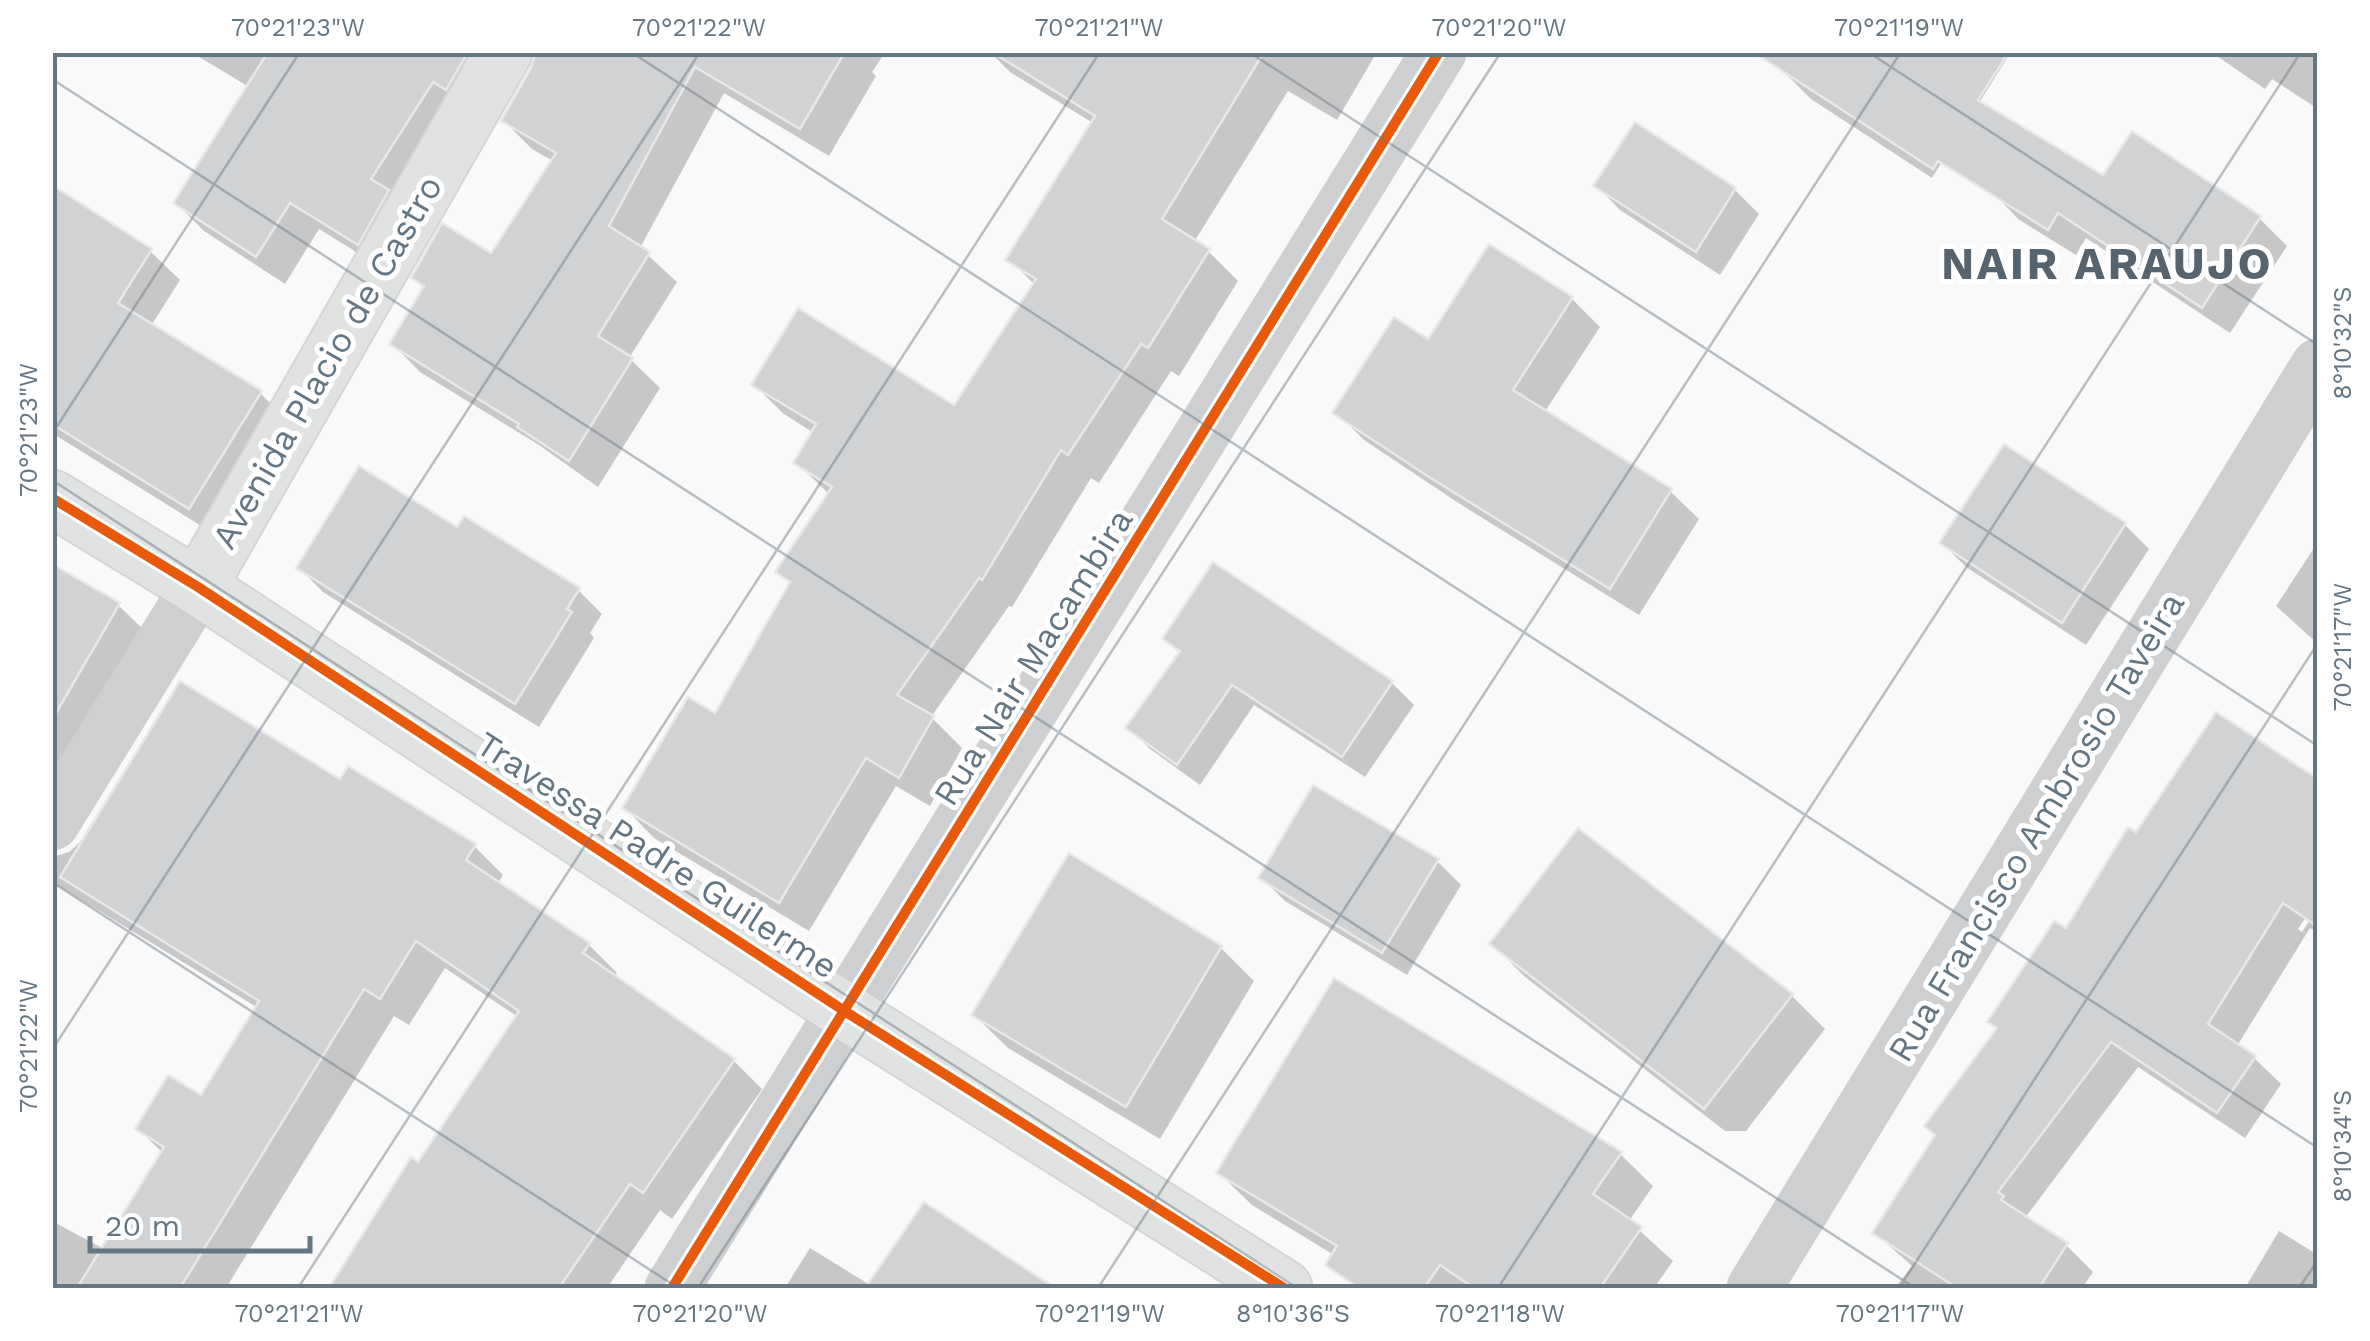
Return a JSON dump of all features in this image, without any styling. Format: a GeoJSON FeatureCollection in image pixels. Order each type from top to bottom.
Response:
{"type":"FeatureCollection","features":[{"type":"Feature","properties":{"kind":"street","name":"Avenida Placio de Castro"},"geometry":{"type":"LineString","coordinates":[[52,824],[198,587],[504,52]]}},
{"type":"Feature","properties":{"kind":"street","name":"Rua Nair Macambira"},"geometry":{"type":"LineString","coordinates":[[672,1288],[1439,52]]}},
{"type":"Feature","properties":{"kind":"street","name":"Rua Francisco Ambrosio Taveira"},"geometry":{"type":"LineString","coordinates":[[1754,1288],[2318,366]]}},
{"type":"Feature","properties":{"kind":"street","name":"Travessa Padre Guilerme"},"geometry":{"type":"LineString","coordinates":[[52,498],[198,587],[846,1012],[1284,1288]]}},
{"type":"Feature","properties":{"kind":"building"},"geometry":{"type":"Polygon","coordinates":[[[268,52],[468,52],[446,90],[433,82],[371,179],[389,190],[358,245],[290,203],[256,257],[173,203],[268,52]]]}},
{"type":"Feature","properties":{"kind":"building"},"geometry":{"type":"Polygon","coordinates":[[[535,52],[845,52],[800,129],[695,67],[609,226],[650,252],[598,336],[633,358],[569,461],[517,427],[519,424],[389,344],[424,286],[411,278],[442,223],[491,253],[556,153],[501,121],[531,68],[535,52]]]}},
{"type":"Feature","properties":{"kind":"building"},"geometry":{"type":"Polygon","coordinates":[[[992,52],[1264,52],[1162,219],[1210,249],[1148,348],[1141,344],[1068,455],[1061,450],[982,580],[979,578],[897,695],[934,716],[899,778],[866,758],[779,903],[622,808],[688,697],[715,713],[790,582],[775,572],[832,487],[793,463],[816,424],[751,385],[798,308],[954,405],[1036,279],[1005,260],[1095,116],[992,52]]]}},
{"type":"Feature","properties":{"kind":"building"},"geometry":{"type":"Polygon","coordinates":[[[1753,52],[2009,52],[1978,100],[2103,175],[2132,131],[2261,216],[2202,308],[2058,213],[2048,230],[1938,161],[1933,169],[1753,52]]]}},
{"type":"Feature","properties":{"kind":"building"},"geometry":{"type":"Polygon","coordinates":[[[1635,122],[1736,188],[1696,252],[1593,186],[1635,122]]]}},
{"type":"Feature","properties":{"kind":"building"},"geometry":{"type":"Polygon","coordinates":[[[52,185],[152,249],[118,303],[262,391],[189,509],[52,424],[52,185]]]}},
{"type":"Feature","properties":{"kind":"building"},"geometry":{"type":"Polygon","coordinates":[[[1489,244],[1573,297],[1513,390],[1672,489],[1610,589],[1332,413],[1394,317],[1428,339],[1489,244]]]}},
{"type":"Feature","properties":{"kind":"building"},"geometry":{"type":"Polygon","coordinates":[[[2004,444],[2126,523],[2062,623],[1939,543],[2004,444]]]}},
{"type":"Feature","properties":{"kind":"building"},"geometry":{"type":"Polygon","coordinates":[[[359,466],[457,527],[464,516],[580,588],[567,609],[572,612],[515,704],[296,568],[359,466]]]}},
{"type":"Feature","properties":{"kind":"building"},"geometry":{"type":"Polygon","coordinates":[[[1213,562],[1393,681],[1342,757],[1232,685],[1177,765],[1125,728],[1180,651],[1162,639],[1213,562]]]}},
{"type":"Feature","properties":{"kind":"building"},"geometry":{"type":"Polygon","coordinates":[[[52,564],[120,603],[52,720],[52,564]]]}},
{"type":"Feature","properties":{"kind":"building"},"geometry":{"type":"Polygon","coordinates":[[[180,681],[340,779],[348,766],[476,844],[466,860],[590,943],[583,953],[735,1059],[643,1193],[630,1184],[559,1288],[329,1288],[411,1157],[418,1162],[519,1011],[416,941],[380,999],[364,989],[180,1288],[77,1288],[164,1147],[135,1129],[168,1075],[201,1095],[259,1001],[60,877],[180,681]]]}},
{"type":"Feature","properties":{"kind":"building"},"geometry":{"type":"Polygon","coordinates":[[[2216,712],[2318,779],[2318,927],[2283,903],[2208,1024],[2256,1056],[2217,1113],[2111,1042],[1998,1192],[2004,1196],[2001,1200],[2068,1243],[2039,1288],[1957,1288],[1872,1233],[1935,1135],[1924,1126],[1997,1028],[1987,1022],[2054,921],[2066,928],[2128,827],[2136,832],[2216,712]]]}},
{"type":"Feature","properties":{"kind":"building"},"geometry":{"type":"Polygon","coordinates":[[[1313,785],[1439,859],[1382,953],[1258,878],[1313,785]]]}},
{"type":"Feature","properties":{"kind":"building"},"geometry":{"type":"Polygon","coordinates":[[[1578,828],[1793,994],[1704,1109],[1489,944],[1578,828]]]}},
{"type":"Feature","properties":{"kind":"building"},"geometry":{"type":"Polygon","coordinates":[[[1069,853],[1222,946],[1126,1107],[971,1015],[1069,853]]]}},
{"type":"Feature","properties":{"kind":"building"},"geometry":{"type":"Polygon","coordinates":[[[1334,978],[1622,1152],[1593,1194],[1642,1227],[1600,1288],[1474,1288],[1440,1265],[1424,1288],[1359,1288],[1325,1265],[1337,1246],[1216,1173],[1334,978]]]}},
{"type":"Feature","properties":{"kind":"building"},"geometry":{"type":"Polygon","coordinates":[[[924,1202],[1055,1288],[865,1288],[924,1202]]]}},
{"type":"Feature","properties":{"kind":"cycle path"},"geometry":{"type":"LineString","coordinates":[[672,1288],[1439,52]]}},
{"type":"Feature","properties":{"kind":"cycle path"},"geometry":{"type":"LineString","coordinates":[[52,498],[198,587],[846,1012],[1284,1288]]}},
{"type":"Feature","properties":{"kind":"district","name":"NAIR ARAUJO"},"geometry":{"type":"Point","coordinates":[2107,263]}}]}
